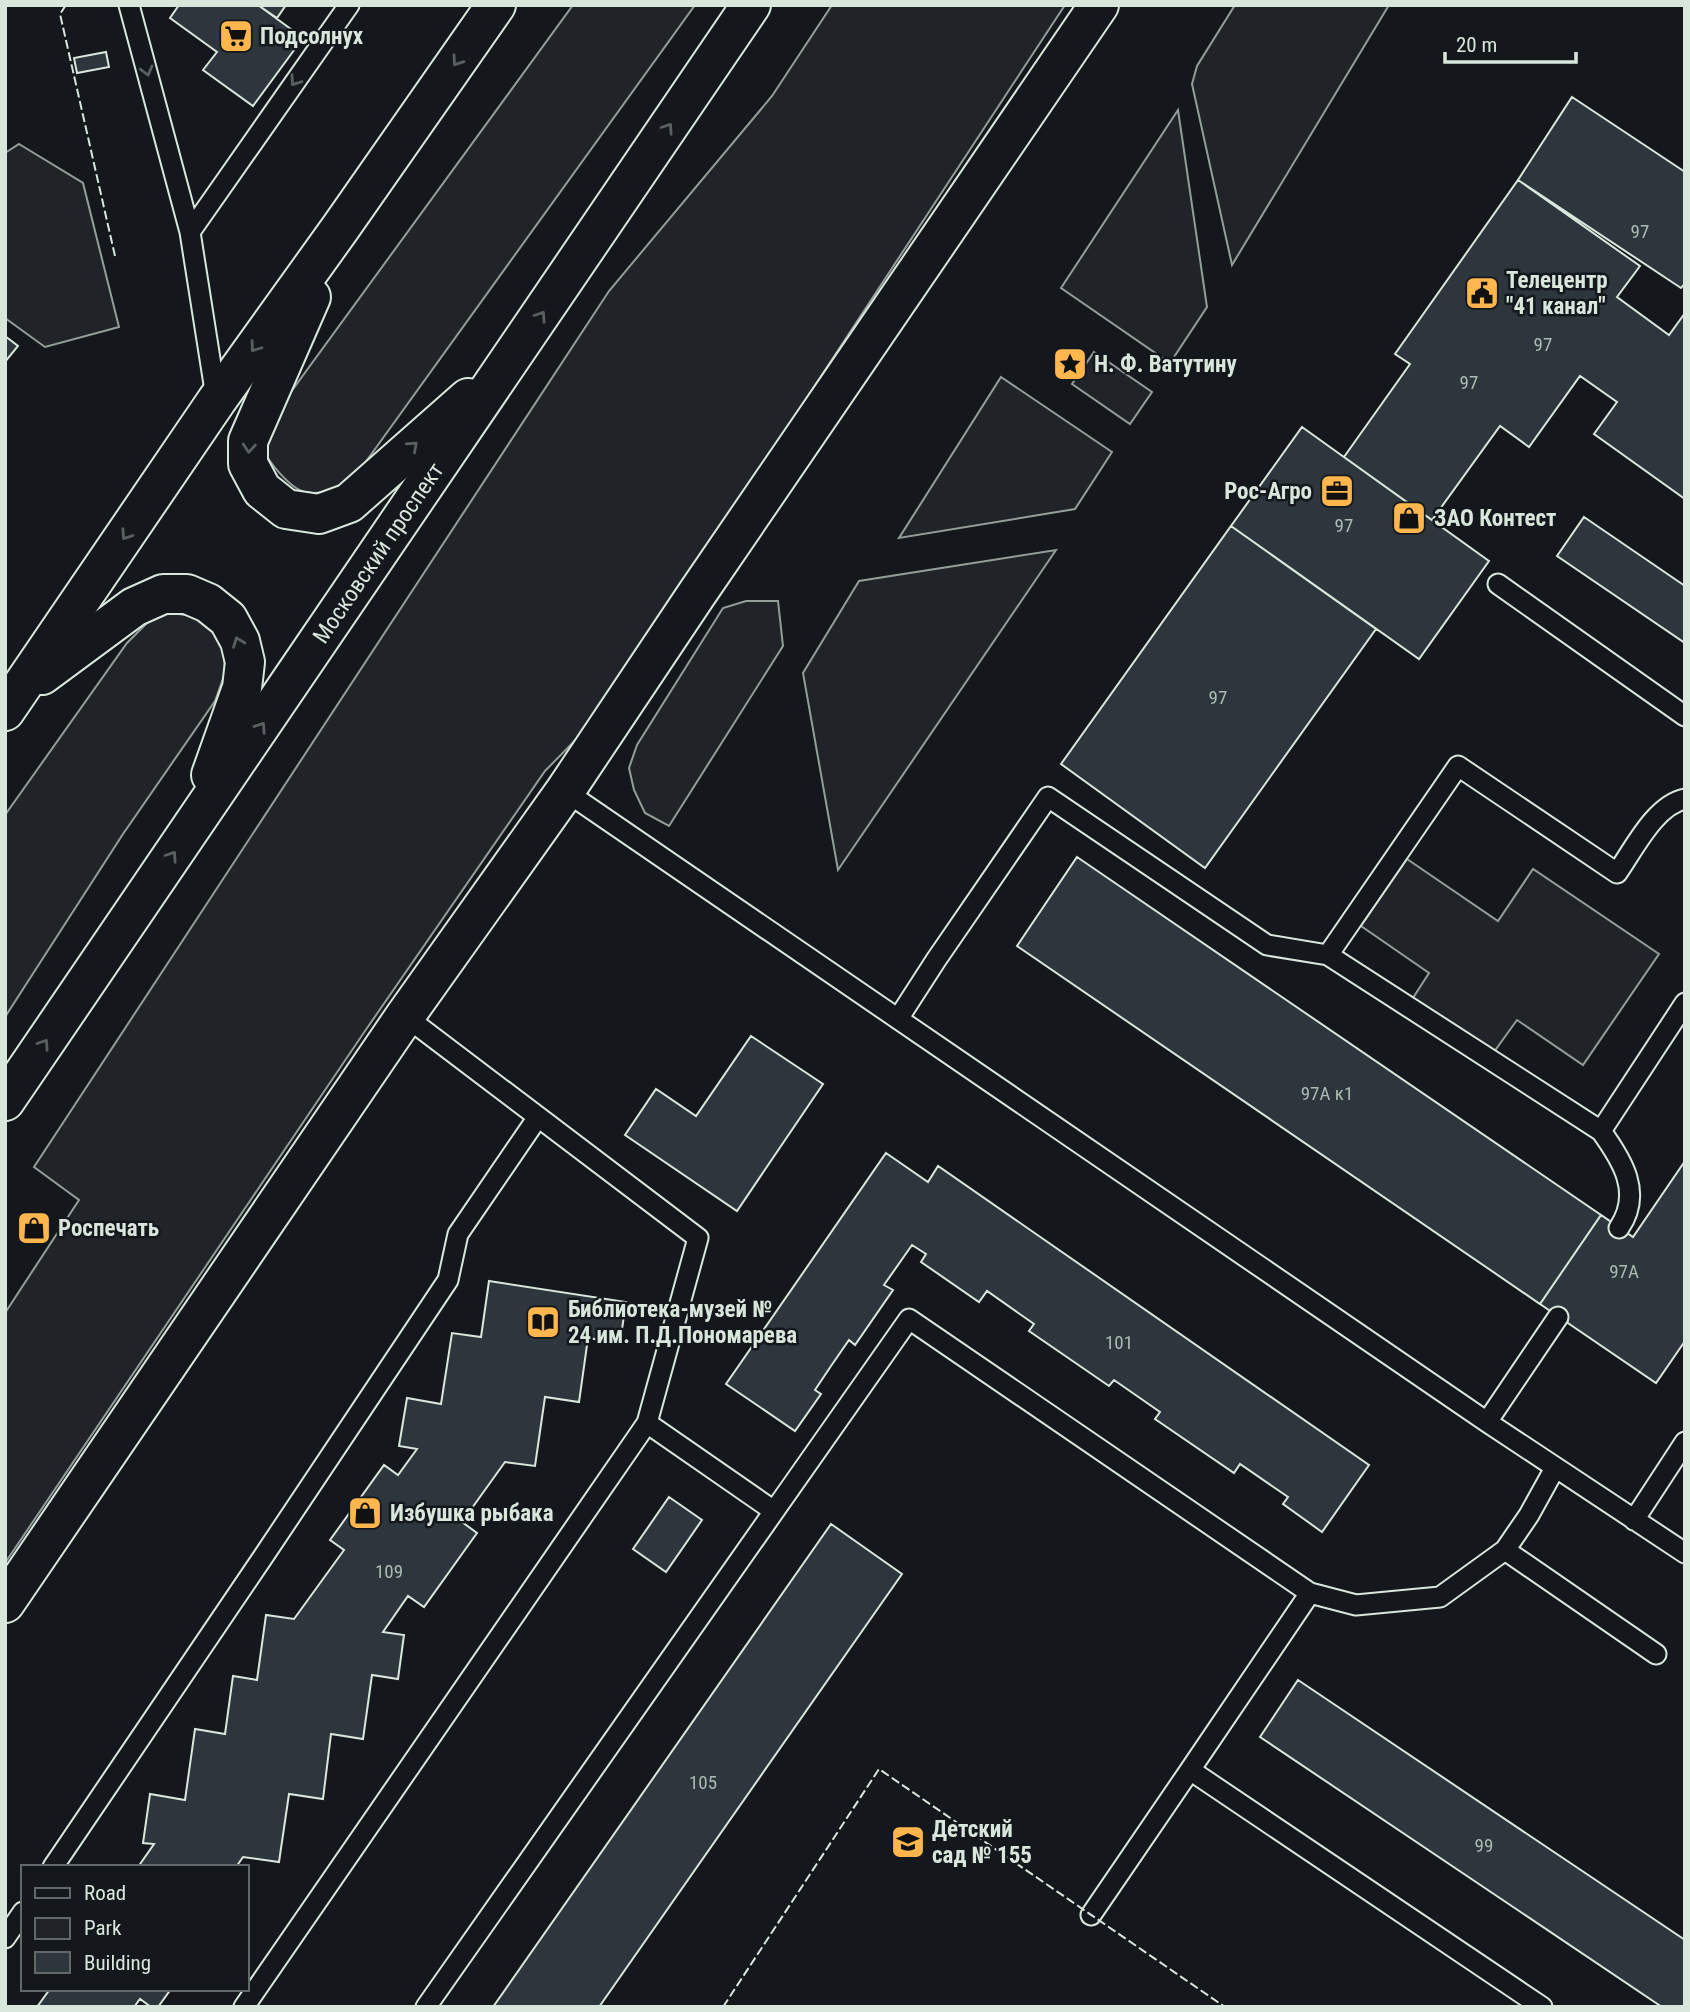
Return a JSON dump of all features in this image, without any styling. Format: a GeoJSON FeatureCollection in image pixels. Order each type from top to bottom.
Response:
{"type":"FeatureCollection","features":[{"type":"Feature","properties":{"kind":"main road"},"geometry":{"type":"LineString","coordinates":[[10,692],[496,5]]}},
{"type":"Feature","properties":{"kind":"main road","name":"Московский проспект"},"geometry":{"type":"LineString","coordinates":[[5,1101],[751,5]]}},
{"type":"Feature","properties":{"kind":"main road"},"geometry":{"type":"LineString","coordinates":[[5,1602],[405,1016],[565,791],[1099,5]]}},
{"type":"Feature","properties":{"kind":"main road"},"geometry":{"type":"LineString","coordinates":[[341,227],[248,441],[248,464],[262,490],[286,509],[318,514],[349,503],[512,358]]}},
{"type":"Feature","properties":{"kind":"main road"},"geometry":{"type":"LineString","coordinates":[[10,692],[134,607],[163,594],[187,594],[208,603],[228,620],[240,641],[245,662],[242,688],[194,824]]}},
{"type":"Feature","properties":{"kind":"lane"},"geometry":{"type":"LineString","coordinates":[[129,5],[190,232],[217,400]]}},
{"type":"Feature","properties":{"kind":"lane"},"geometry":{"type":"LineString","coordinates":[[190,232],[349,5]]}},
{"type":"Feature","properties":{"kind":"lane"},"geometry":{"type":"LineString","coordinates":[[1498,584],[1685,716]]}},
{"type":"Feature","properties":{"kind":"lane"},"geometry":{"type":"LineString","coordinates":[[1328,954],[1458,766],[1617,873],[1663,809],[1685,799]]}},
{"type":"Feature","properties":{"kind":"lane"},"geometry":{"type":"LineString","coordinates":[[565,791],[1487,1422],[1685,1553]]}},
{"type":"Feature","properties":{"kind":"lane"},"geometry":{"type":"LineString","coordinates":[[898,1019],[1048,797],[1267,945],[1328,954],[1601,1131],[1620,1157],[1630,1190],[1628,1216],[1619,1228]]}},
{"type":"Feature","properties":{"kind":"lane"},"geometry":{"type":"LineString","coordinates":[[1601,1131],[1685,1003]]}},
{"type":"Feature","properties":{"kind":"lane"},"geometry":{"type":"LineString","coordinates":[[244,2007],[647,1423],[698,1238],[405,1016]]}},
{"type":"Feature","properties":{"kind":"lane"},"geometry":{"type":"LineString","coordinates":[[54,1865],[448,1279],[458,1234],[538,1117]]}},
{"type":"Feature","properties":{"kind":"lane"},"geometry":{"type":"LineString","coordinates":[[1487,1422],[1559,1317]]}},
{"type":"Feature","properties":{"kind":"lane"},"geometry":{"type":"LineString","coordinates":[[426,2007],[909,1319],[1310,1593],[1356,1605],[1440,1597],[1505,1550],[1529,1515],[1555,1468]]}},
{"type":"Feature","properties":{"kind":"lane"},"geometry":{"type":"LineString","coordinates":[[647,1423],[774,1511]]}},
{"type":"Feature","properties":{"kind":"lane"},"geometry":{"type":"LineString","coordinates":[[1634,1520],[1685,1442]]}},
{"type":"Feature","properties":{"kind":"lane"},"geometry":{"type":"LineString","coordinates":[[1505,1550],[1656,1654]]}},
{"type":"Feature","properties":{"kind":"lane"},"geometry":{"type":"LineString","coordinates":[[1091,1915],[1310,1593]]}},
{"type":"Feature","properties":{"kind":"lane"},"geometry":{"type":"LineString","coordinates":[[1190,1770],[1542,2007]]}},
{"type":"Feature","properties":{"kind":"lane"},"geometry":{"type":"LineString","coordinates":[[5,1938],[21,1915]]}},
{"type":"Feature","properties":{"kind":"green space"},"geometry":{"type":"Polygon","coordinates":[[[573,5],[695,5],[352,481],[323,492],[299,490],[279,472],[264,450],[263,441],[272,418],[573,5]]]}},
{"type":"Feature","properties":{"kind":"green space"},"geometry":{"type":"Polygon","coordinates":[[[832,5],[1065,5],[595,720],[545,771],[365,1031],[5,1563],[5,1313],[79,1200],[34,1167],[609,291],[772,96],[832,5]]]}},
{"type":"Feature","properties":{"kind":"green space"},"geometry":{"type":"Polygon","coordinates":[[[1235,5],[1389,5],[1232,265],[1192,84],[1197,66],[1235,5]]]}},
{"type":"Feature","properties":{"kind":"green space"},"geometry":{"type":"Polygon","coordinates":[[[1178,110],[1207,307],[1170,363],[1061,288],[1178,110]]]}},
{"type":"Feature","properties":{"kind":"green space"},"geometry":{"type":"Polygon","coordinates":[[[19,144],[83,183],[119,327],[45,347],[5,318],[5,153],[19,144]]]}},
{"type":"Feature","properties":{"kind":"green space"},"geometry":{"type":"Polygon","coordinates":[[[1094,352],[1152,392],[1130,424],[1072,384],[1094,352]]]}},
{"type":"Feature","properties":{"kind":"green space"},"geometry":{"type":"Polygon","coordinates":[[[1001,377],[1112,452],[1075,509],[899,538],[1001,377]]]}},
{"type":"Feature","properties":{"kind":"green space"},"geometry":{"type":"Polygon","coordinates":[[[1056,550],[838,870],[803,673],[859,581],[1056,550]]]}},
{"type":"Feature","properties":{"kind":"green space"},"geometry":{"type":"Polygon","coordinates":[[[746,601],[778,601],[783,646],[669,826],[645,813],[634,790],[629,768],[637,745],[723,608],[746,601]]]}},
{"type":"Feature","properties":{"kind":"green space"},"geometry":{"type":"Polygon","coordinates":[[[165,612],[199,617],[215,629],[224,649],[225,673],[215,701],[123,834],[5,1017],[5,815],[127,643],[147,623],[165,612]]]}},
{"type":"Feature","properties":{"kind":"green space"},"geometry":{"type":"Polygon","coordinates":[[[1407,859],[1498,921],[1533,869],[1659,954],[1583,1065],[1517,1020],[1491,1056],[1411,1001],[1429,973],[1361,926],[1407,859]]]}},
{"type":"Feature","properties":{"kind":"building"},"geometry":{"type":"Polygon","coordinates":[[[179,5],[258,5],[303,38],[253,106],[203,70],[217,52],[170,18],[179,5]]]}},
{"type":"Feature","properties":{"kind":"building"},"geometry":{"type":"Polygon","coordinates":[[[258,5],[286,5],[277,18],[258,5]]]}},
{"type":"Feature","properties":{"kind":"building"},"geometry":{"type":"Polygon","coordinates":[[[106,52],[109,67],[77,73],[74,58],[106,52]]]}},
{"type":"Feature","properties":{"kind":"building"},"geometry":{"type":"Polygon","coordinates":[[[1572,97],[1685,172],[1685,283],[1681,288],[1518,180],[1572,97]]]}},
{"type":"Feature","properties":{"kind":"building"},"geometry":{"type":"Polygon","coordinates":[[[1518,180],[1640,266],[1617,297],[1669,335],[1685,313],[1685,499],[1594,434],[1617,402],[1580,376],[1529,447],[1500,426],[1432,520],[1344,457],[1410,364],[1395,354],[1518,180]]]}},
{"type":"Feature","properties":{"kind":"building"},"geometry":{"type":"Polygon","coordinates":[[[5,336],[18,346],[5,362],[5,336]]]}},
{"type":"Feature","properties":{"kind":"building"},"geometry":{"type":"Polygon","coordinates":[[[1302,427],[1489,561],[1419,659],[1231,526],[1302,427]]]}},
{"type":"Feature","properties":{"kind":"building"},"geometry":{"type":"Polygon","coordinates":[[[1584,517],[1685,586],[1685,643],[1557,556],[1584,517]]]}},
{"type":"Feature","properties":{"kind":"building"},"geometry":{"type":"Polygon","coordinates":[[[1231,526],[1376,629],[1205,868],[1061,764],[1231,526]]]}},
{"type":"Feature","properties":{"kind":"building"},"geometry":{"type":"Polygon","coordinates":[[[1077,857],[1601,1215],[1540,1304],[1017,946],[1077,857]]]}},
{"type":"Feature","properties":{"kind":"building"},"geometry":{"type":"Polygon","coordinates":[[[751,1036],[823,1084],[737,1211],[625,1135],[656,1089],[696,1116],[751,1036]]]}},
{"type":"Feature","properties":{"kind":"building"},"geometry":{"type":"Polygon","coordinates":[[[886,1153],[928,1182],[938,1166],[1369,1465],[1322,1532],[1283,1504],[1288,1497],[1240,1464],[1234,1473],[1155,1419],[1160,1412],[1114,1380],[1109,1386],[1029,1331],[1034,1324],[987,1291],[979,1302],[921,1262],[926,1254],[912,1245],[884,1285],[893,1290],[855,1345],[849,1340],[815,1390],[821,1394],[795,1431],[726,1384],[886,1153]]]}},
{"type":"Feature","properties":{"kind":"building"},"geometry":{"type":"Polygon","coordinates":[[[1685,1161],[1685,1341],[1656,1383],[1540,1304],[1601,1215],[1633,1237],[1685,1161]]]}},
{"type":"Feature","properties":{"kind":"building"},"geometry":{"type":"Polygon","coordinates":[[[489,1281],[626,1302],[620,1343],[588,1338],[579,1402],[545,1397],[535,1466],[505,1462],[462,1522],[477,1533],[424,1607],[408,1596],[383,1632],[404,1635],[398,1679],[372,1675],[363,1739],[331,1734],[323,1799],[289,1794],[279,1862],[243,1857],[237,1865],[139,1865],[154,1844],[143,1843],[150,1794],[185,1800],[195,1729],[225,1734],[233,1676],[257,1680],[266,1615],[294,1619],[344,1550],[330,1540],[384,1465],[398,1475],[417,1449],[399,1446],[407,1398],[441,1404],[452,1333],[481,1337],[489,1281]]]}},
{"type":"Feature","properties":{"kind":"building"},"geometry":{"type":"Polygon","coordinates":[[[669,1497],[702,1520],[666,1572],[633,1549],[669,1497]]]}},
{"type":"Feature","properties":{"kind":"building"},"geometry":{"type":"Polygon","coordinates":[[[831,1524],[902,1574],[599,2007],[493,2007],[831,1524]]]}},
{"type":"Feature","properties":{"kind":"building"},"geometry":{"type":"Polygon","coordinates":[[[1298,1680],[1685,1940],[1685,2007],[1662,2007],[1260,1737],[1298,1680]]]}},
{"type":"Feature","properties":{"kind":"building"},"geometry":{"type":"Polygon","coordinates":[[[49,1991],[170,1991],[158,2007],[151,2007],[140,1999],[134,2007],[37,2007],[49,1991]]]}},
{"type":"Feature","properties":{"kind":"fence"},"geometry":{"type":"LineString","coordinates":[[66,5],[60,14],[115,256]]}},
{"type":"Feature","properties":{"kind":"fence"},"geometry":{"type":"LineString","coordinates":[[723,2007],[879,1769],[1225,2007]]}},
{"type":"Feature","properties":{"kind":"place","name":"Подсолнух"},"geometry":{"type":"Point","coordinates":[236,36]}},
{"type":"Feature","properties":{"kind":"place","name":"Телецентр \"41 канал\""},"geometry":{"type":"Point","coordinates":[1482,293]}},
{"type":"Feature","properties":{"kind":"place","name":"Н. Ф. Ватутину"},"geometry":{"type":"Point","coordinates":[1070,364]}},
{"type":"Feature","properties":{"kind":"place","name":"Рос-Агро"},"geometry":{"type":"Point","coordinates":[1337,491]}},
{"type":"Feature","properties":{"kind":"place","name":"ЗАО Контест"},"geometry":{"type":"Point","coordinates":[1409,518]}},
{"type":"Feature","properties":{"kind":"place","name":"Роспечать"},"geometry":{"type":"Point","coordinates":[34,1228]}},
{"type":"Feature","properties":{"kind":"place","name":"Библиотека-музей № 24 им. П.Д.Пономарева"},"geometry":{"type":"Point","coordinates":[543,1322]}},
{"type":"Feature","properties":{"kind":"place","name":"Избушка рыбака"},"geometry":{"type":"Point","coordinates":[365,1513]}},
{"type":"Feature","properties":{"kind":"place","name":"Детский сад № 155"},"geometry":{"type":"Point","coordinates":[908,1842]}}]}
